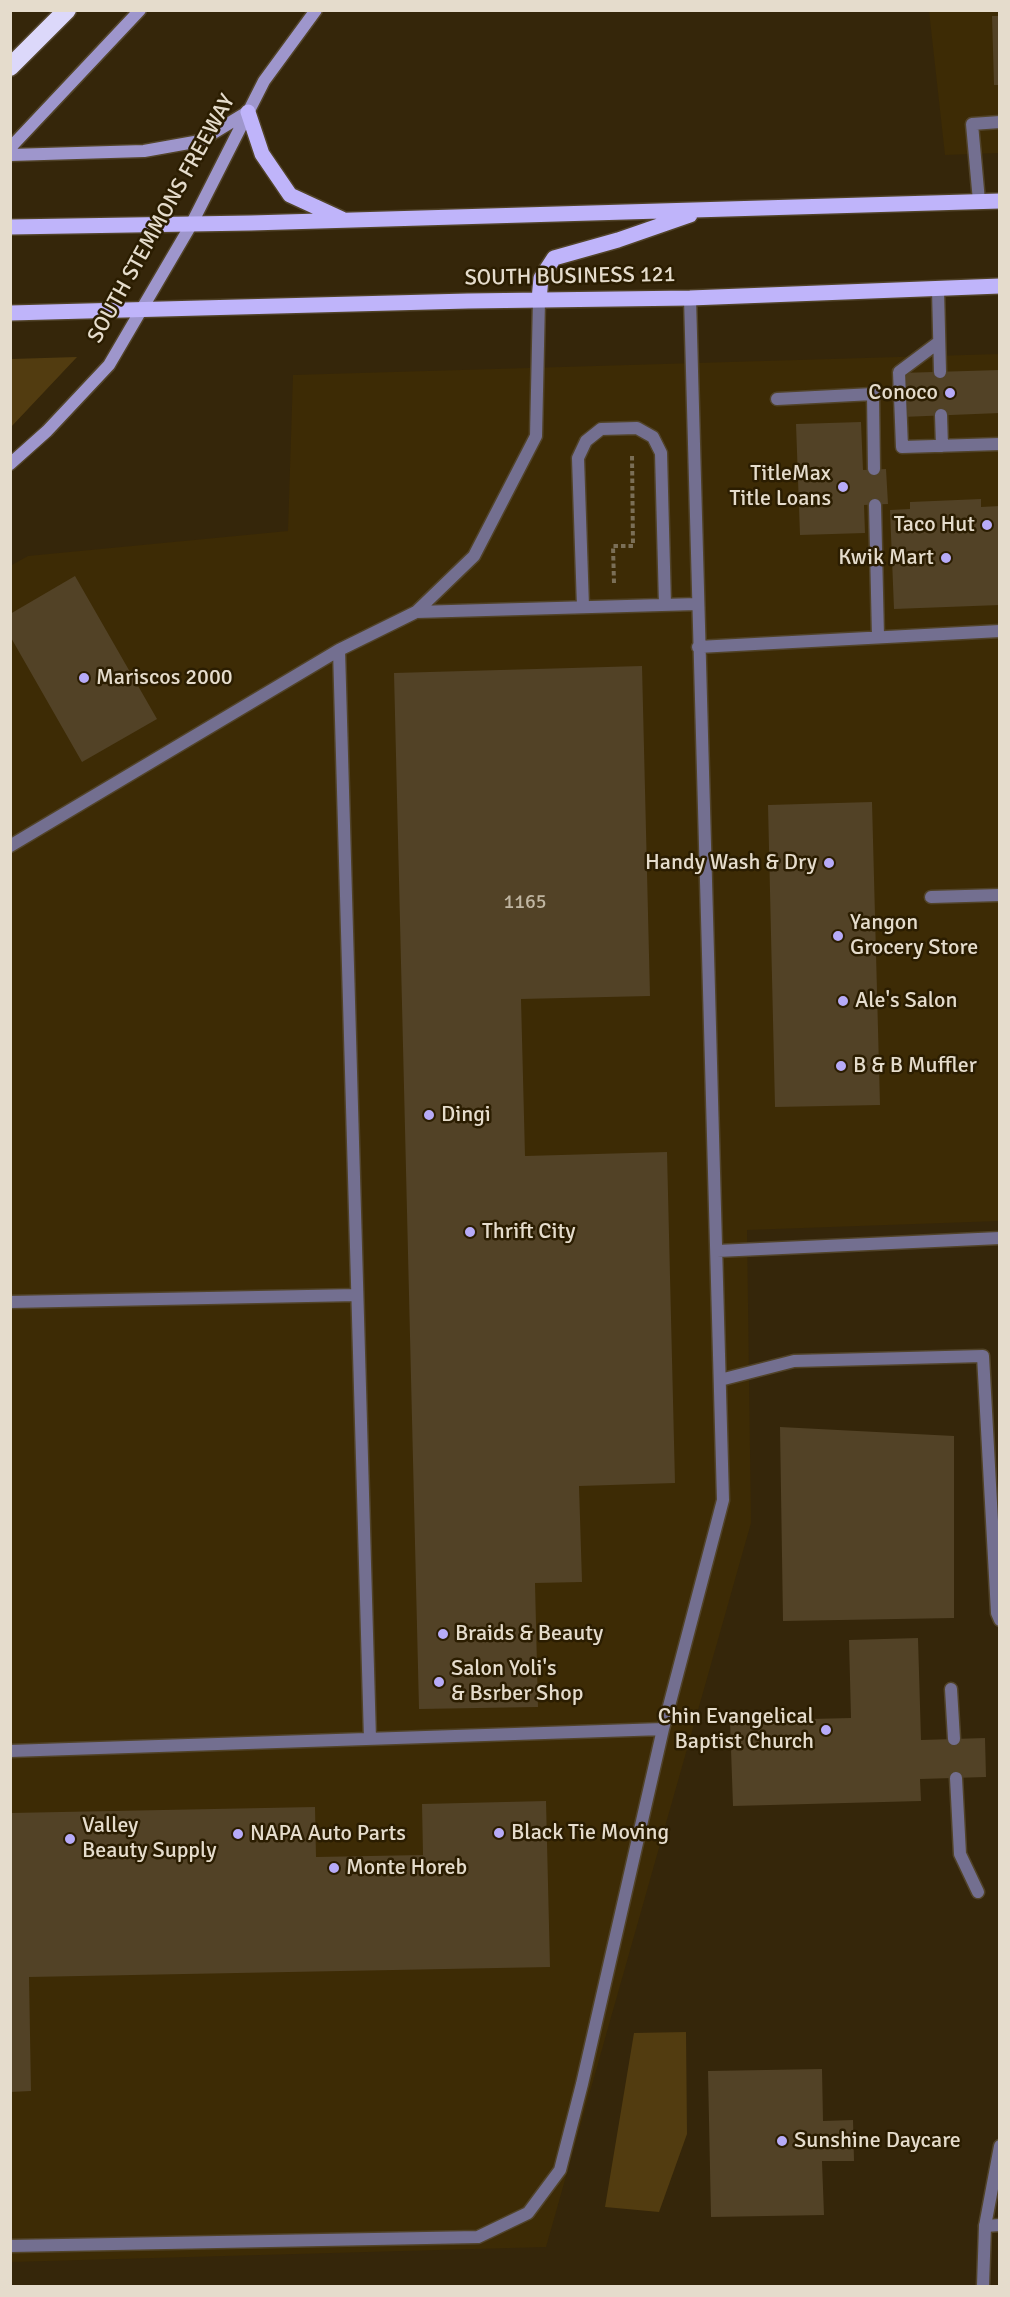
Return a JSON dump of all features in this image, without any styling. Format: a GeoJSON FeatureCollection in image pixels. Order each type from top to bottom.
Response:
{"type":"FeatureCollection","features":[{"type":"Feature","properties":{"kind":"highway"},"geometry":{"type":"LineString","coordinates":[[10,67],[67,10]]}},
{"type":"Feature","properties":{"kind":"main road"},"geometry":{"type":"LineString","coordinates":[[10,148],[140,10]]}},
{"type":"Feature","properties":{"kind":"main road","name":"SOUTH STEMMONS FREEWAY"},"geometry":{"type":"LineString","coordinates":[[10,464],[47,431],[109,365],[191,225],[264,81],[316,10]]}},
{"type":"Feature","properties":{"kind":"main road"},"geometry":{"type":"LineString","coordinates":[[10,155],[144,151],[200,141],[248,111],[262,154],[290,195],[345,220]]}},
{"type":"Feature","properties":{"kind":"main road"},"geometry":{"type":"LineString","coordinates":[[10,227],[191,225],[999,201]]}},
{"type":"Feature","properties":{"kind":"main road"},"geometry":{"type":"LineString","coordinates":[[538,300],[541,278],[554,258],[618,240],[707,209]]}},
{"type":"Feature","properties":{"kind":"main road","name":"SOUTH BUSINESS 121"},"geometry":{"type":"LineString","coordinates":[[10,313],[690,298],[999,286]]}},
{"type":"Feature","properties":{"kind":"street"},"geometry":{"type":"LineString","coordinates":[[979,201],[972,124],[999,122]]}},
{"type":"Feature","properties":{"kind":"street"},"geometry":{"type":"LineString","coordinates":[[938,289],[940,372]]}},
{"type":"Feature","properties":{"kind":"street"},"geometry":{"type":"LineString","coordinates":[[10,2246],[478,2237],[528,2213],[560,2170],[582,2084],[663,1729],[723,1500],[690,298]]}},
{"type":"Feature","properties":{"kind":"street"},"geometry":{"type":"LineString","coordinates":[[10,846],[339,650],[416,612],[474,556],[536,436],[538,300]]}},
{"type":"Feature","properties":{"kind":"street"},"geometry":{"type":"LineString","coordinates":[[939,342],[899,372],[902,447],[999,444]]}},
{"type":"Feature","properties":{"kind":"street"},"geometry":{"type":"LineString","coordinates":[[777,399],[873,394],[874,469]]}},
{"type":"Feature","properties":{"kind":"street"},"geometry":{"type":"LineString","coordinates":[[941,415],[942,446]]}},
{"type":"Feature","properties":{"kind":"street"},"geometry":{"type":"LineString","coordinates":[[583,608],[578,458],[586,441],[602,429],[637,428],[653,437],[661,453],[665,605]]}},
{"type":"Feature","properties":{"kind":"street"},"geometry":{"type":"LineString","coordinates":[[875,505],[878,637]]}},
{"type":"Feature","properties":{"kind":"street"},"geometry":{"type":"LineString","coordinates":[[416,612],[697,604]]}},
{"type":"Feature","properties":{"kind":"street"},"geometry":{"type":"LineString","coordinates":[[698,647],[999,631]]}},
{"type":"Feature","properties":{"kind":"street"},"geometry":{"type":"LineString","coordinates":[[339,650],[370,1739]]}},
{"type":"Feature","properties":{"kind":"street"},"geometry":{"type":"LineString","coordinates":[[932,897],[999,895]]}},
{"type":"Feature","properties":{"kind":"street"},"geometry":{"type":"LineString","coordinates":[[717,1251],[999,1238]]}},
{"type":"Feature","properties":{"kind":"street"},"geometry":{"type":"LineString","coordinates":[[10,1302],[357,1295]]}},
{"type":"Feature","properties":{"kind":"street"},"geometry":{"type":"LineString","coordinates":[[720,1380],[794,1360],[983,1356],[996,1601],[999,1620]]}},
{"type":"Feature","properties":{"kind":"street"},"geometry":{"type":"LineString","coordinates":[[951,1689],[954,1739]]}},
{"type":"Feature","properties":{"kind":"street"},"geometry":{"type":"LineString","coordinates":[[10,1751],[663,1729]]}},
{"type":"Feature","properties":{"kind":"street"},"geometry":{"type":"LineString","coordinates":[[956,1778],[960,1854],[978,1892]]}},
{"type":"Feature","properties":{"kind":"street"},"geometry":{"type":"LineString","coordinates":[[983,2286],[985,2226],[999,2146]]}},
{"type":"Feature","properties":{"kind":"street"},"geometry":{"type":"LineString","coordinates":[[985,2226],[999,2225]]}},
{"type":"Feature","properties":{"kind":"path"},"geometry":{"type":"LineString","coordinates":[[614,586],[613,546],[633,546],[632,428]]}},
{"type":"Feature","properties":{"kind":"shaded area"},"geometry":{"type":"Polygon","coordinates":[[[929,11],[999,11],[999,153],[945,155],[929,11]]]}},
{"type":"Feature","properties":{"kind":"shaded area"},"geometry":{"type":"Polygon","coordinates":[[[999,354],[999,1221],[747,1230],[751,1523],[546,2247],[11,2262],[10,566],[28,556],[288,531],[293,375],[999,354]]]}},
{"type":"Feature","properties":{"kind":"shaded area"},"geometry":{"type":"Polygon","coordinates":[[[77,357],[11,427],[11,359],[77,357]]]}},
{"type":"Feature","properties":{"kind":"shaded area"},"geometry":{"type":"Polygon","coordinates":[[[686,2032],[687,2134],[659,2212],[605,2207],[634,2033],[686,2032]]]}},
{"type":"Feature","properties":{"kind":"building"},"geometry":{"type":"Polygon","coordinates":[[[992,16],[1000,16],[1000,85],[994,85],[992,16]]]}},
{"type":"Feature","properties":{"kind":"building","name":"Conoco"},"geometry":{"type":"Polygon","coordinates":[[[1000,370],[1000,413],[902,417],[900,373],[1000,370]]]}},
{"type":"Feature","properties":{"kind":"building","name":"TitleMax Title Loans"},"geometry":{"type":"Polygon","coordinates":[[[861,422],[863,470],[886,469],[888,504],[864,505],[865,533],[800,535],[796,424],[861,422]]]}},
{"type":"Feature","properties":{"kind":"building","name":"Kwik Mart"},"geometry":{"type":"Polygon","coordinates":[[[981,499],[981,507],[1000,506],[1000,605],[894,609],[890,510],[910,509],[910,502],[981,499]]]}},
{"type":"Feature","properties":{"kind":"building","name":"Mariscos 2000"},"geometry":{"type":"Polygon","coordinates":[[[75,576],[157,719],[82,762],[10,636],[10,614],[75,576]]]}},
{"type":"Feature","properties":{"kind":"building"},"geometry":{"type":"Polygon","coordinates":[[[642,666],[650,996],[521,999],[525,1156],[667,1152],[675,1483],[579,1486],[582,1582],[535,1583],[538,1707],[419,1709],[394,673],[642,666]]]}},
{"type":"Feature","properties":{"kind":"building"},"geometry":{"type":"Polygon","coordinates":[[[872,802],[880,1105],[775,1107],[768,805],[872,802]]]}},
{"type":"Feature","properties":{"kind":"building"},"geometry":{"type":"Polygon","coordinates":[[[780,1427],[954,1436],[954,1618],[783,1621],[780,1427]]]}},
{"type":"Feature","properties":{"kind":"building","name":"Chin Evangelical Baptist Church"},"geometry":{"type":"Polygon","coordinates":[[[918,1638],[921,1740],[985,1738],[986,1777],[920,1779],[921,1801],[733,1806],[730,1721],[851,1718],[849,1640],[918,1638]]]}},
{"type":"Feature","properties":{"kind":"building"},"geometry":{"type":"Polygon","coordinates":[[[546,1801],[550,1967],[29,1977],[31,2091],[10,2092],[10,1813],[315,1807],[316,1857],[423,1855],[422,1804],[546,1801]]]}},
{"type":"Feature","properties":{"kind":"building","name":"Sunshine Daycare"},"geometry":{"type":"Polygon","coordinates":[[[822,2069],[823,2121],[853,2120],[854,2161],[822,2161],[824,2215],[711,2217],[708,2071],[822,2069]]]}},
{"type":"Feature","properties":{"kind":"place","name":"Conoco"},"geometry":{"type":"Point","coordinates":[950,393]}},
{"type":"Feature","properties":{"kind":"place","name":"TitleMax Title Loans"},"geometry":{"type":"Point","coordinates":[843,487]}},
{"type":"Feature","properties":{"kind":"place","name":"Taco Hut"},"geometry":{"type":"Point","coordinates":[987,525]}},
{"type":"Feature","properties":{"kind":"place","name":"Kwik Mart"},"geometry":{"type":"Point","coordinates":[946,558]}},
{"type":"Feature","properties":{"kind":"place","name":"Mariscos 2000"},"geometry":{"type":"Point","coordinates":[84,678]}},
{"type":"Feature","properties":{"kind":"place","name":"Handy Wash & Dry"},"geometry":{"type":"Point","coordinates":[829,863]}},
{"type":"Feature","properties":{"kind":"place","name":"Yangon Grocery Store"},"geometry":{"type":"Point","coordinates":[838,936]}},
{"type":"Feature","properties":{"kind":"place","name":"Ale's Salon"},"geometry":{"type":"Point","coordinates":[843,1001]}},
{"type":"Feature","properties":{"kind":"place","name":"B & B Muffler"},"geometry":{"type":"Point","coordinates":[841,1066]}},
{"type":"Feature","properties":{"kind":"place","name":"Dingi"},"geometry":{"type":"Point","coordinates":[429,1115]}},
{"type":"Feature","properties":{"kind":"place","name":"Thrift City"},"geometry":{"type":"Point","coordinates":[470,1232]}},
{"type":"Feature","properties":{"kind":"place","name":"Braids & Beauty"},"geometry":{"type":"Point","coordinates":[443,1634]}},
{"type":"Feature","properties":{"kind":"place","name":"Salon Yoli's & Bsrber Shop"},"geometry":{"type":"Point","coordinates":[439,1682]}},
{"type":"Feature","properties":{"kind":"place","name":"Chin Evangelical Baptist Church"},"geometry":{"type":"Point","coordinates":[826,1730]}},
{"type":"Feature","properties":{"kind":"place","name":"Black Tie Moving"},"geometry":{"type":"Point","coordinates":[499,1833]}},
{"type":"Feature","properties":{"kind":"place","name":"NAPA Auto Parts"},"geometry":{"type":"Point","coordinates":[238,1834]}},
{"type":"Feature","properties":{"kind":"place","name":"Valley Beauty Supply"},"geometry":{"type":"Point","coordinates":[70,1839]}},
{"type":"Feature","properties":{"kind":"place","name":"Monte Horeb"},"geometry":{"type":"Point","coordinates":[334,1868]}},
{"type":"Feature","properties":{"kind":"place","name":"Sunshine Daycare"},"geometry":{"type":"Point","coordinates":[782,2141]}}]}
